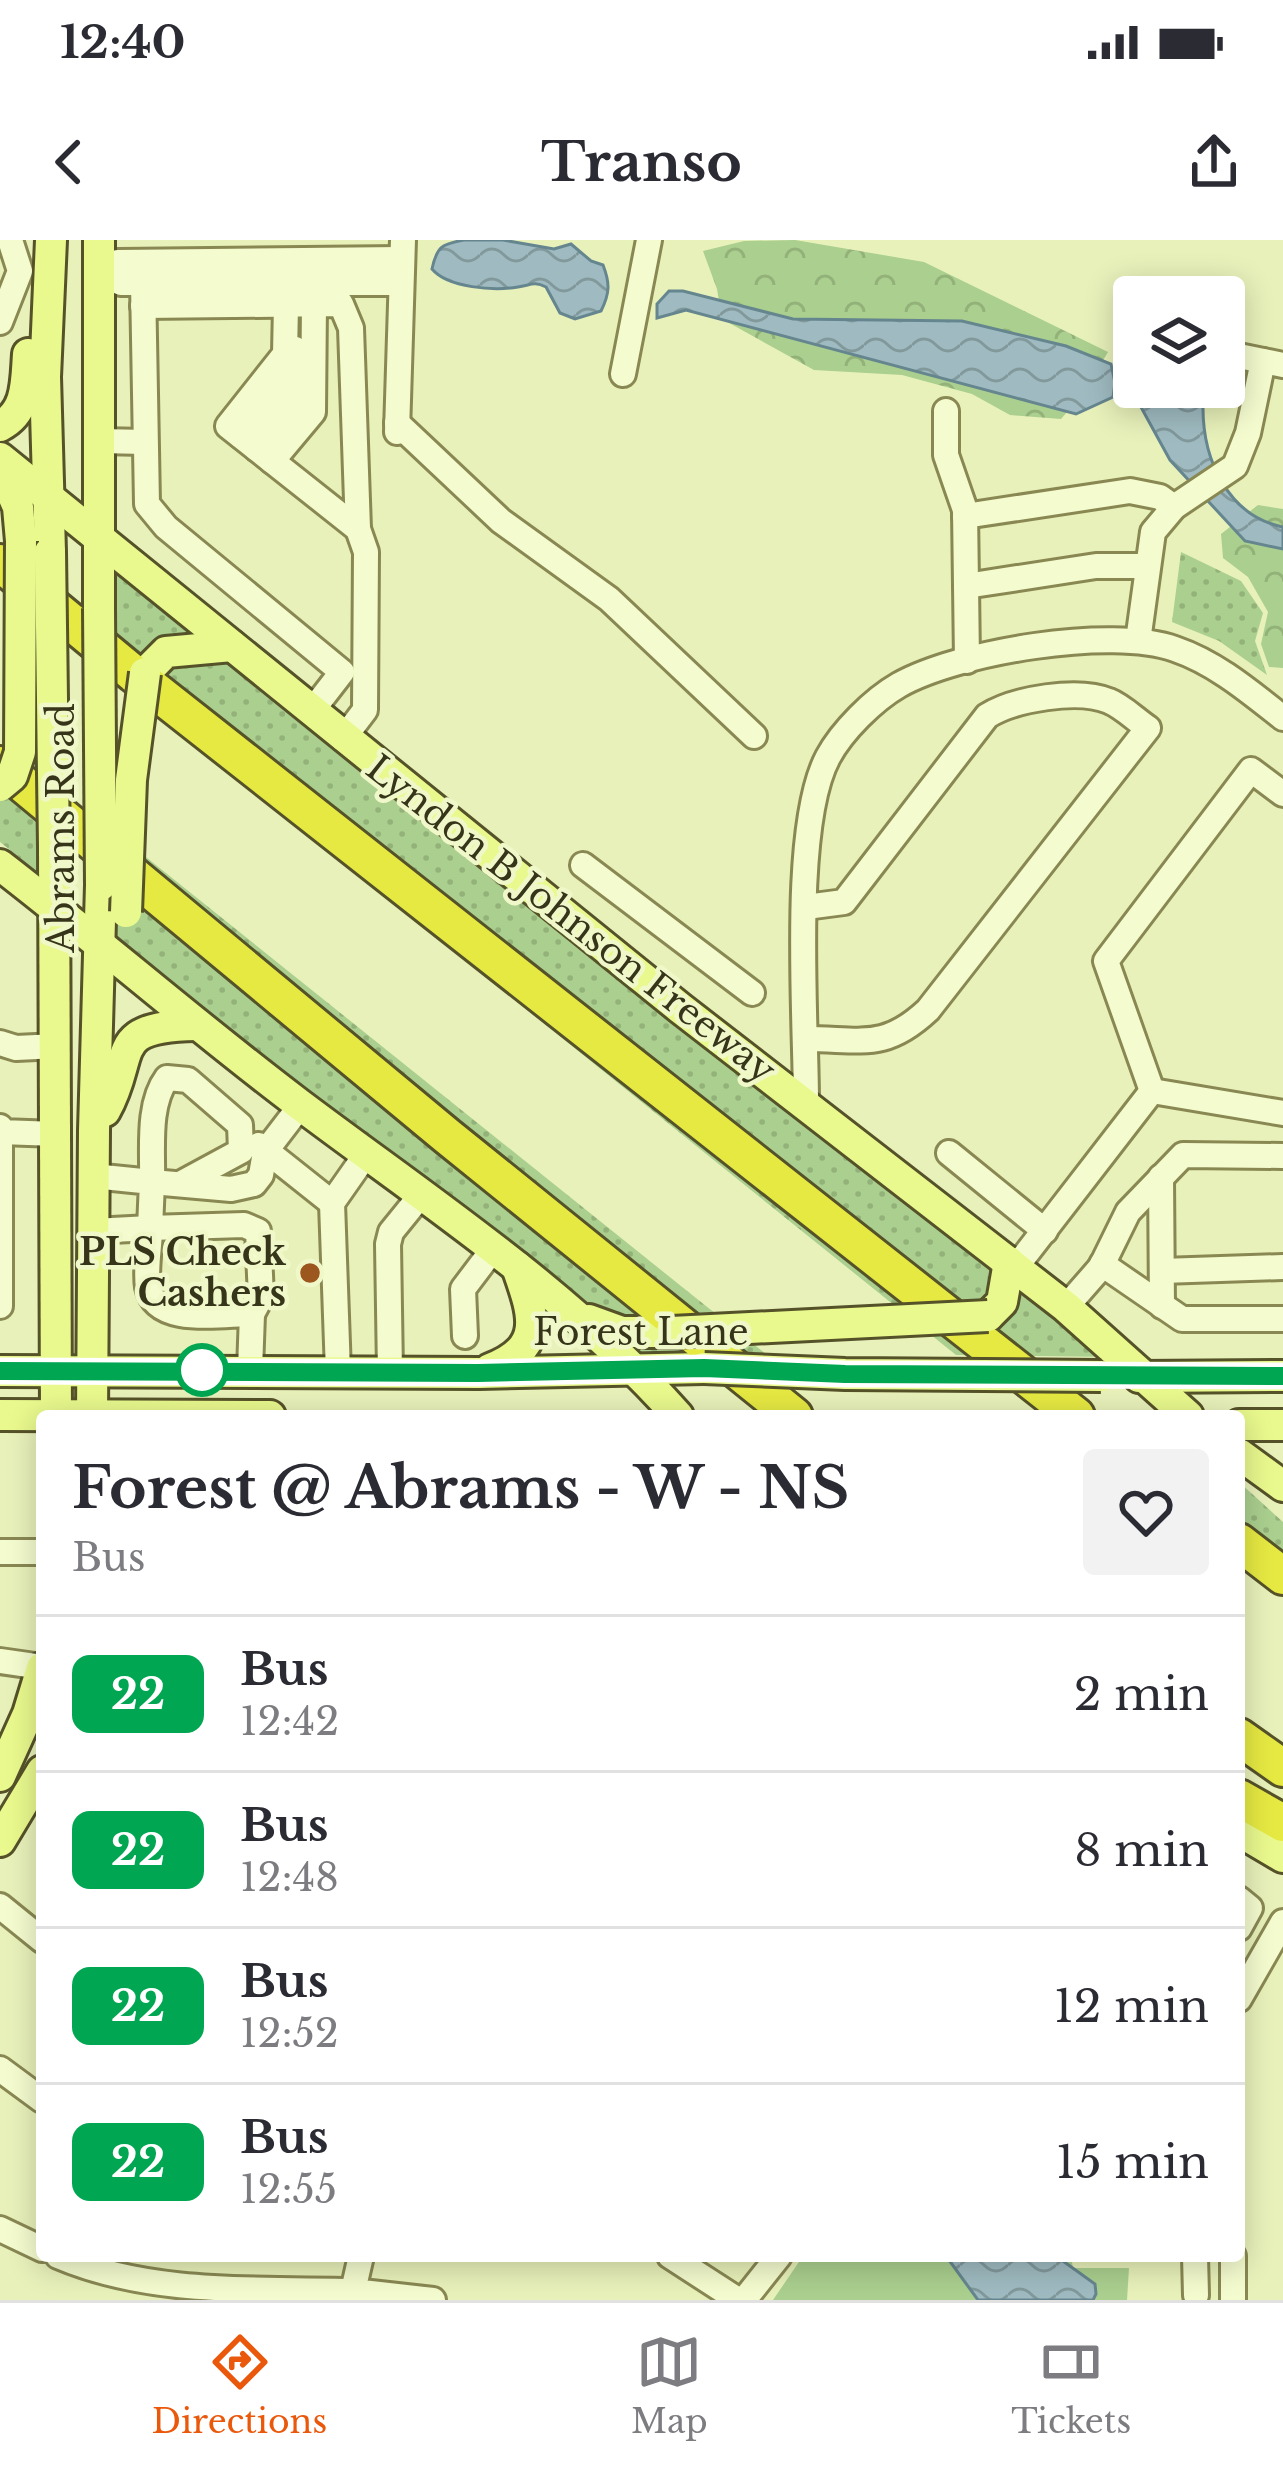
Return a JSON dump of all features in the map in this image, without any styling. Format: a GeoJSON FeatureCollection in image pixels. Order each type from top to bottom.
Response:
{"type":"FeatureCollection","features":[{"type":"Feature","properties":{"kind":"highway"},"geometry":{"type":"LineString","coordinates":[[24,552],[171,704],[1068,1410]]}},
{"type":"Feature","properties":{"kind":"highway"},"geometry":{"type":"LineString","coordinates":[[0,765],[784,1410]]}},
{"type":"Feature","properties":{"kind":"highway"},"geometry":{"type":"LineString","coordinates":[[1245,1547],[1283,1576]]}},
{"type":"Feature","properties":{"kind":"highway"},"geometry":{"type":"LineString","coordinates":[[1245,1741],[1283,1768]]}},
{"type":"Feature","properties":{"kind":"highway"},"geometry":{"type":"LineString","coordinates":[[1245,1801],[1283,1823]]}},
{"type":"Feature","properties":{"kind":"main road"},"geometry":{"type":"LineString","coordinates":[[0,426],[18,411],[26,387],[28,272],[38,240]]}},
{"type":"Feature","properties":{"kind":"main road","name":"Abrams Road"},"geometry":{"type":"LineString","coordinates":[[51,240],[45,377],[48,497],[24,552],[54,847],[56,1410]]}},
{"type":"Feature","properties":{"kind":"main road","name":"Abrams Road"},"geometry":{"type":"LineString","coordinates":[[92,1410],[101,944],[104,272],[99,240]]}},
{"type":"Feature","properties":{"kind":"main road"},"geometry":{"type":"LineString","coordinates":[[0,462],[18,507],[24,552],[20,752],[12,776],[0,786]]}},
{"type":"Feature","properties":{"kind":"main road","name":"Lyndon B Johnson Freeway"},"geometry":{"type":"LineString","coordinates":[[0,462],[680,1008],[1066,1306],[1181,1410]]}},
{"type":"Feature","properties":{"kind":"main road"},"geometry":{"type":"LineString","coordinates":[[160,994],[129,941],[126,912],[131,780],[145,674],[166,652],[232,646]]}},
{"type":"Feature","properties":{"kind":"main road"},"geometry":{"type":"LineString","coordinates":[[0,865],[196,1025],[506,1258],[636,1369],[673,1410]]}},
{"type":"Feature","properties":{"kind":"main road"},"geometry":{"type":"LineString","coordinates":[[94,1130],[113,1096],[124,1052],[132,1041],[156,1029],[196,1025]]}},
{"type":"Feature","properties":{"kind":"main road"},"geometry":{"type":"LineString","coordinates":[[478,1373],[514,1356],[532,1330],[530,1304],[506,1258]]}},
{"type":"Feature","properties":{"kind":"main road"},"geometry":{"type":"LineString","coordinates":[[573,1313],[622,1332],[988,1316],[1001,1301],[1013,1265]]}},
{"type":"Feature","properties":{"kind":"main road","name":"Forest Lane"},"geometry":{"type":"LineString","coordinates":[[0,1371],[478,1373],[704,1368],[845,1374],[1283,1376]]}},
{"type":"Feature","properties":{"kind":"main road"},"geometry":{"type":"LineString","coordinates":[[0,1415],[36,1415]]}},
{"type":"Feature","properties":{"kind":"main road"},"geometry":{"type":"LineString","coordinates":[[1245,1425],[1283,1425]]}},
{"type":"Feature","properties":{"kind":"main road"},"geometry":{"type":"LineString","coordinates":[[0,1776],[36,1686]]}},
{"type":"Feature","properties":{"kind":"main road"},"geometry":{"type":"LineString","coordinates":[[0,1841],[36,1781]]}},
{"type":"Feature","properties":{"kind":"main road"},"geometry":{"type":"LineString","coordinates":[[1245,1835],[1283,1857]]}},
{"type":"Feature","properties":{"kind":"street"},"geometry":{"type":"LineString","coordinates":[[0,322],[28,272],[10,240]]}},
{"type":"Feature","properties":{"kind":"street"},"geometry":{"type":"LineString","coordinates":[[623,374],[649,240]]}},
{"type":"Feature","properties":{"kind":"street"},"geometry":{"type":"LineString","coordinates":[[343,739],[365,710],[366,552],[358,529],[351,328],[341,304],[143,295],[104,272],[118,262],[197,250],[402,261]]}},
{"type":"Feature","properties":{"kind":"street"},"geometry":{"type":"LineString","coordinates":[[143,295],[402,261]]}},
{"type":"Feature","properties":{"kind":"street"},"geometry":{"type":"LineString","coordinates":[[402,261],[397,428],[501,521],[609,599],[754,736]]}},
{"type":"Feature","properties":{"kind":"street"},"geometry":{"type":"LineString","coordinates":[[143,295],[147,504],[152,514],[341,672],[311,712]]}},
{"type":"Feature","properties":{"kind":"street"},"geometry":{"type":"LineString","coordinates":[[257,449],[299,382],[301,305]]}},
{"type":"Feature","properties":{"kind":"street"},"geometry":{"type":"LineString","coordinates":[[299,382],[301,305]]}},
{"type":"Feature","properties":{"kind":"street"},"geometry":{"type":"LineString","coordinates":[[1138,641],[1153,532],[1180,504],[1225,475],[1243,452],[1273,363]]}},
{"type":"Feature","properties":{"kind":"street"},"geometry":{"type":"LineString","coordinates":[[299,382],[228,426],[358,529]]}},
{"type":"Feature","properties":{"kind":"street"},"geometry":{"type":"LineString","coordinates":[[946,411],[946,454],[965,516],[967,661]]}},
{"type":"Feature","properties":{"kind":"street"},"geometry":{"type":"LineString","coordinates":[[100,442],[145,442]]}},
{"type":"Feature","properties":{"kind":"street"},"geometry":{"type":"LineString","coordinates":[[965,516],[1130,490],[1180,504]]}},
{"type":"Feature","properties":{"kind":"street"},"geometry":{"type":"LineString","coordinates":[[966,586],[1096,566],[1147,566]]}},
{"type":"Feature","properties":{"kind":"street"},"geometry":{"type":"LineString","coordinates":[[806,1102],[810,809],[828,757],[855,723],[895,687],[937,667],[967,661],[1090,638],[1138,641],[1175,649],[1223,673],[1283,718]]}},
{"type":"Feature","properties":{"kind":"street"},"geometry":{"type":"LineString","coordinates":[[806,907],[844,902],[987,716],[1008,703],[1083,695],[1109,701],[1148,728],[928,1010],[889,1039],[806,1039]]}},
{"type":"Feature","properties":{"kind":"street"},"geometry":{"type":"LineString","coordinates":[[1152,1091],[1106,961],[1251,770],[1283,794]]}},
{"type":"Feature","properties":{"kind":"street"},"geometry":{"type":"LineString","coordinates":[[583,865],[752,993]]}},
{"type":"Feature","properties":{"kind":"street"},"geometry":{"type":"LineString","coordinates":[[0,1043],[16,1048],[57,1046]]}},
{"type":"Feature","properties":{"kind":"street"},"geometry":{"type":"LineString","coordinates":[[93,1176],[152,1182],[187,1180],[245,1188],[261,1175],[240,1125],[188,1080],[167,1078],[161,1085],[154,1114],[152,1182],[148,1286],[155,1305],[168,1313],[252,1314]]}},
{"type":"Feature","properties":{"kind":"street"},"geometry":{"type":"LineString","coordinates":[[1152,1091],[1283,1113]]}},
{"type":"Feature","properties":{"kind":"street"},"geometry":{"type":"LineString","coordinates":[[1013,1265],[1045,1231],[1152,1091]]}},
{"type":"Feature","properties":{"kind":"street"},"geometry":{"type":"LineString","coordinates":[[187,1180],[253,1152],[301,1106]]}},
{"type":"Feature","properties":{"kind":"street"},"geometry":{"type":"LineString","coordinates":[[0,1306],[0,1130],[57,1134]]}},
{"type":"Feature","properties":{"kind":"street"},"geometry":{"type":"LineString","coordinates":[[253,1152],[332,1203]]}},
{"type":"Feature","properties":{"kind":"street"},"geometry":{"type":"LineString","coordinates":[[949,1153],[1045,1231]]}},
{"type":"Feature","properties":{"kind":"street"},"geometry":{"type":"LineString","coordinates":[[338,1372],[332,1203],[367,1154]]}},
{"type":"Feature","properties":{"kind":"street"},"geometry":{"type":"LineString","coordinates":[[1066,1306],[1102,1264],[1129,1212],[1183,1155],[1283,1156]]}},
{"type":"Feature","properties":{"kind":"street"},"geometry":{"type":"LineString","coordinates":[[1161,1177],[1162,1306]]}},
{"type":"Feature","properties":{"kind":"street"},"geometry":{"type":"LineString","coordinates":[[390,1372],[388,1244],[391,1232],[421,1195]]}},
{"type":"Feature","properties":{"kind":"street"},"geometry":{"type":"LineString","coordinates":[[93,1231],[244,1226],[258,1231],[261,1297],[252,1314],[250,1370]]}},
{"type":"Feature","properties":{"kind":"street"},"geometry":{"type":"LineString","coordinates":[[465,1336],[463,1288],[506,1258]]}},
{"type":"Feature","properties":{"kind":"street"},"geometry":{"type":"LineString","coordinates":[[1102,1264],[1182,1319],[1283,1319]]}},
{"type":"Feature","properties":{"kind":"street"},"geometry":{"type":"LineString","coordinates":[[1162,1271],[1283,1267]]}},
{"type":"Feature","properties":{"kind":"street"},"geometry":{"type":"LineString","coordinates":[[0,1552],[36,1552]]}},
{"type":"Feature","properties":{"kind":"street"},"geometry":{"type":"LineString","coordinates":[[0,1661],[36,1667]]}},
{"type":"Feature","properties":{"kind":"street"},"geometry":{"type":"LineString","coordinates":[[0,1906],[36,1935]]}},
{"type":"Feature","properties":{"kind":"street"},"geometry":{"type":"LineString","coordinates":[[1245,1988],[1283,1922]]}},
{"type":"Feature","properties":{"kind":"street"},"geometry":{"type":"LineString","coordinates":[[0,2069],[36,2096]]}},
{"type":"Feature","properties":{"kind":"street"},"geometry":{"type":"LineString","coordinates":[[0,2229],[36,2246]]}},
{"type":"Feature","properties":{"kind":"street"},"geometry":{"type":"LineString","coordinates":[[73,2262],[179,2284],[352,2291],[433,2300]]}},
{"type":"Feature","properties":{"kind":"street"},"geometry":{"type":"LineString","coordinates":[[352,2291],[359,2262]]}},
{"type":"Feature","properties":{"kind":"street"},"geometry":{"type":"LineString","coordinates":[[680,2262],[741,2300],[773,2262]]}},
{"type":"Feature","properties":{"kind":"street"},"geometry":{"type":"LineString","coordinates":[[1196,2262],[1196,2295]]}},
{"type":"Feature","properties":{"kind":"street"},"geometry":{"type":"LineString","coordinates":[[1233,2262],[1233,2300]]}},
{"type":"Feature","properties":{"kind":"green space"},"geometry":{"type":"Polygon","coordinates":[[[795,240],[924,262],[1108,352],[1061,419],[1010,415],[972,394],[902,375],[814,370],[722,319],[703,251],[744,241],[795,240]]]}},
{"type":"Feature","properties":{"kind":"green space"},"geometry":{"type":"Polygon","coordinates":[[[1258,505],[1283,509],[1283,668],[1269,667],[1261,644],[1268,612],[1248,577],[1223,558],[1221,534],[1258,505]]]}},
{"type":"Feature","properties":{"kind":"green space"},"geometry":{"type":"Polygon","coordinates":[[[1181,552],[1241,581],[1263,613],[1255,641],[1267,675],[1219,641],[1172,622],[1181,552]]]}},
{"type":"Feature","properties":{"kind":"green space"},"geometry":{"type":"Polygon","coordinates":[[[107,565],[598,964],[1114,1357],[956,1355],[106,671],[107,565]]]}},
{"type":"Feature","properties":{"kind":"green space"},"geometry":{"type":"Polygon","coordinates":[[[0,746],[47,783],[44,877],[0,842],[0,746]]]}},
{"type":"Feature","properties":{"kind":"green space"},"geometry":{"type":"Polygon","coordinates":[[[106,825],[767,1355],[632,1358],[104,931],[106,825]]]}},
{"type":"Feature","properties":{"kind":"green space"},"geometry":{"type":"Polygon","coordinates":[[[1245,1487],[1283,1522],[1283,1595],[1245,1567],[1245,1487]]]}},
{"type":"Feature","properties":{"kind":"green space"},"geometry":{"type":"Polygon","coordinates":[[[799,2262],[1072,2262],[1073,2268],[1129,2268],[1127,2300],[773,2300],[799,2262]]]}},
{"type":"Feature","properties":{"kind":"water"},"geometry":{"type":"Polygon","coordinates":[[[464,240],[503,240],[554,249],[571,244],[603,265],[608,288],[601,311],[575,319],[560,313],[542,285],[472,287],[432,269],[442,247],[464,240]]]}},
{"type":"Feature","properties":{"kind":"water"},"geometry":{"type":"Polygon","coordinates":[[[669,291],[683,291],[793,319],[962,321],[1066,346],[1111,364],[1113,397],[1076,414],[686,310],[657,318],[657,304],[669,291]]]}},
{"type":"Feature","properties":{"kind":"water"},"geometry":{"type":"Polygon","coordinates":[[[1141,408],[1203,408],[1208,447],[1222,483],[1247,511],[1283,527],[1283,549],[1245,541],[1170,460],[1141,408]]]}},
{"type":"Feature","properties":{"kind":"water"},"geometry":{"type":"Polygon","coordinates":[[[950,2262],[1064,2262],[1095,2284],[1096,2294],[1093,2300],[978,2300],[950,2262]]]}},
{"type":"Feature","properties":{"kind":"bus line","name":"22"},"geometry":{"type":"LineString","coordinates":[[0,1371],[478,1373],[704,1368],[845,1374],[1283,1376]]}},
{"type":"Feature","properties":{"kind":"place","name":"PLS Check Cashers"},"geometry":{"type":"Point","coordinates":[310,1273]}}]}
